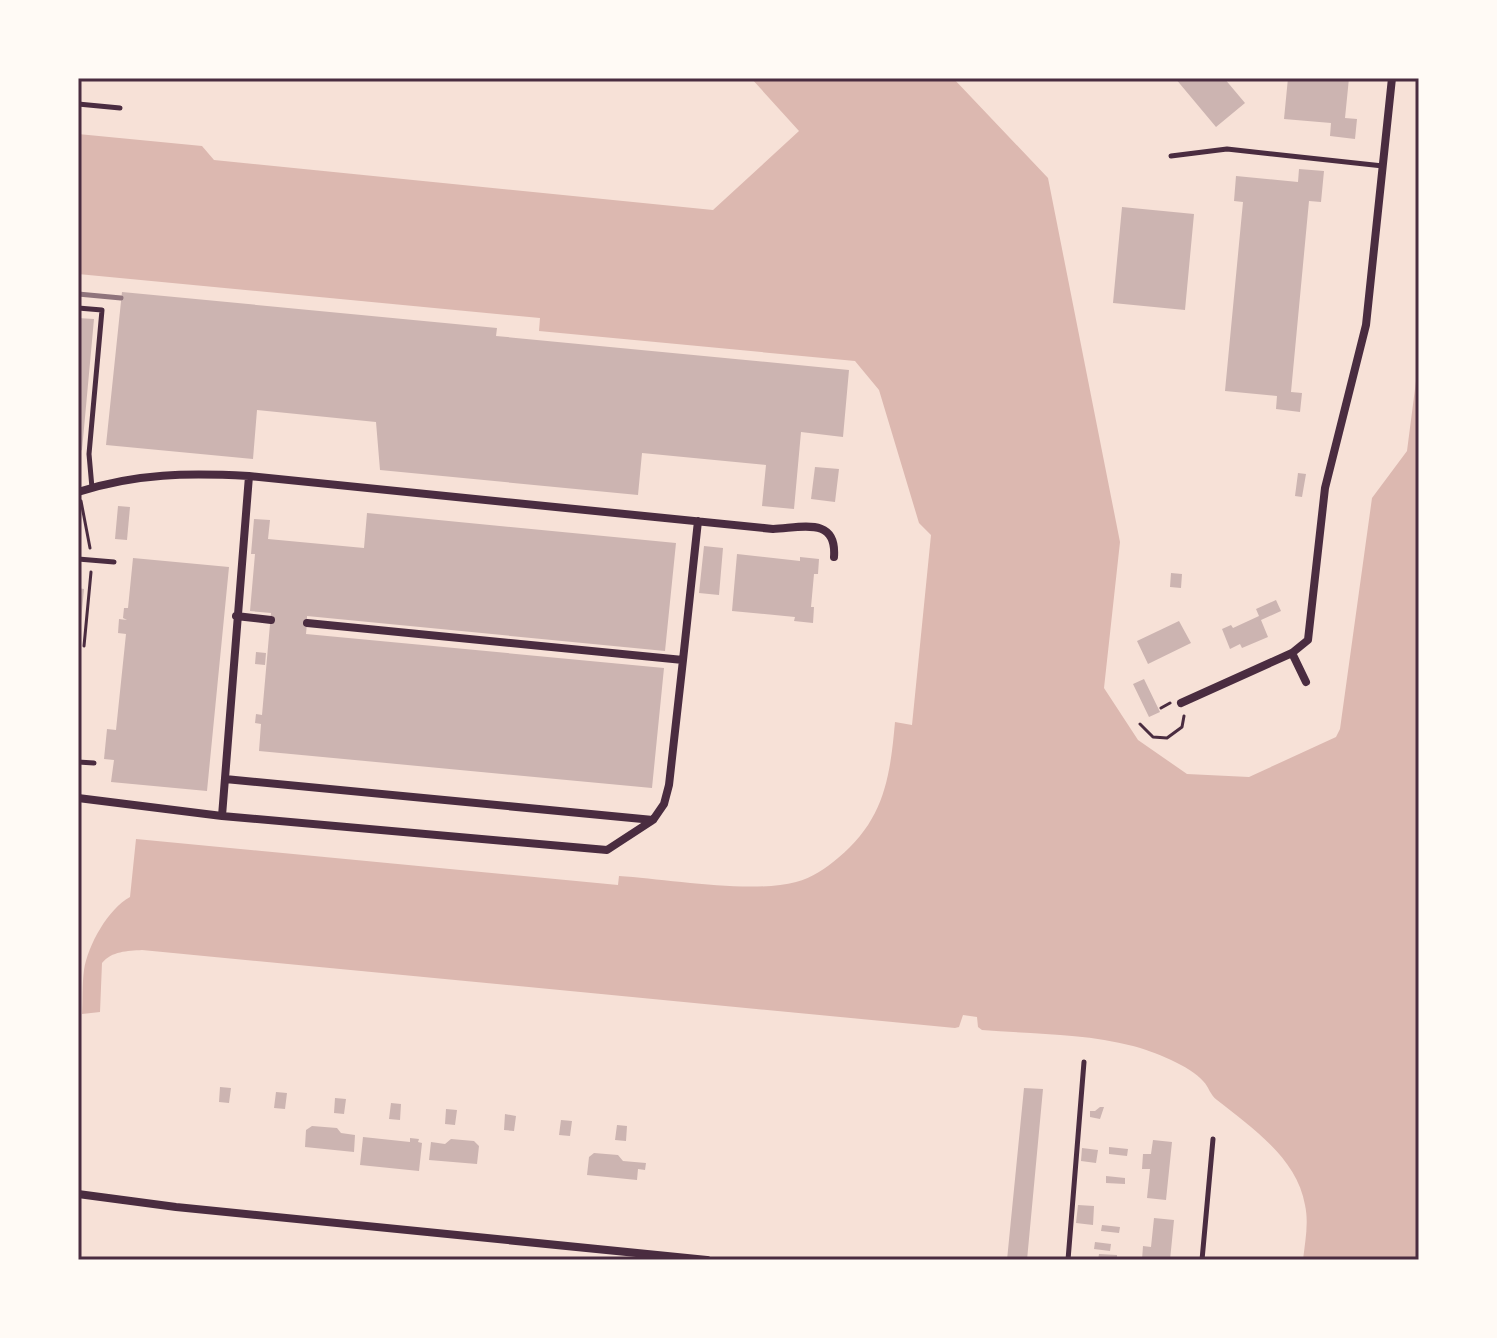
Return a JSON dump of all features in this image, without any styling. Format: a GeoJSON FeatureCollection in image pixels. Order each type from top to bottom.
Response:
{"type":"FeatureCollection","features":[{"type":"Feature","properties":{"kind":"street"},"geometry":{"type":"LineString","coordinates":[[1176,703],[1292,653],[1308,640],[1325,488],[1366,325],[1392,78]]}},
{"type":"Feature","properties":{"kind":"street"},"geometry":{"type":"LineString","coordinates":[[78,492],[149,475],[200,473],[249,476],[773,529],[820,528],[829,532],[836,542],[834,557]]}},
{"type":"Feature","properties":{"kind":"street"},"geometry":{"type":"LineString","coordinates":[[222,816],[249,476]]}},
{"type":"Feature","properties":{"kind":"street"},"geometry":{"type":"LineString","coordinates":[[78,798],[222,816],[607,850],[653,820],[664,804],[669,785],[698,521]]}},
{"type":"Feature","properties":{"kind":"street"},"geometry":{"type":"LineString","coordinates":[[236,616],[271,620]]}},
{"type":"Feature","properties":{"kind":"street"},"geometry":{"type":"LineString","coordinates":[[307,623],[683,660]]}},
{"type":"Feature","properties":{"kind":"street"},"geometry":{"type":"LineString","coordinates":[[1292,653],[1306,682]]}},
{"type":"Feature","properties":{"kind":"street"},"geometry":{"type":"LineString","coordinates":[[225,779],[653,820]]}},
{"type":"Feature","properties":{"kind":"street"},"geometry":{"type":"LineString","coordinates":[[78,1194],[176,1207],[707,1260]]}},
{"type":"Feature","properties":{"kind":"lane"},"geometry":{"type":"LineString","coordinates":[[78,104],[120,108]]}},
{"type":"Feature","properties":{"kind":"lane"},"geometry":{"type":"LineString","coordinates":[[1171,156],[1227,149],[1384,166]]}},
{"type":"Feature","properties":{"kind":"lane"},"geometry":{"type":"LineString","coordinates":[[78,308],[102,310],[89,454],[92,488]]}},
{"type":"Feature","properties":{"kind":"lane"},"geometry":{"type":"LineString","coordinates":[[78,559],[114,562]]}},
{"type":"Feature","properties":{"kind":"lane"},"geometry":{"type":"LineString","coordinates":[[78,762],[94,763]]}},
{"type":"Feature","properties":{"kind":"lane"},"geometry":{"type":"LineString","coordinates":[[1068,1260],[1084,1062]]}},
{"type":"Feature","properties":{"kind":"lane"},"geometry":{"type":"LineString","coordinates":[[1202,1260],[1213,1139]]}},
{"type":"Feature","properties":{"kind":"path"},"geometry":{"type":"LineString","coordinates":[[1140,724],[1153,737],[1172,737],[1184,723],[1176,703],[1161,708]]}},
{"type":"Feature","properties":{"kind":"shaded area"},"geometry":{"type":"Polygon","coordinates":[[[751,78],[953,78],[1048,178],[1120,542],[1104,688],[1138,740],[1187,774],[1249,777],[1336,737],[1340,729],[1372,498],[1407,451],[1419,358],[1419,1260],[1303,1260],[1307,1226],[1305,1205],[1293,1173],[1271,1145],[1215,1098],[1190,1070],[1150,1051],[1114,1042],[1077,1036],[982,1030],[978,1027],[977,1017],[963,1015],[959,1027],[955,1028],[142,950],[115,954],[102,963],[100,1012],[82,1014],[86,960],[107,919],[130,897],[136,839],[618,885],[619,876],[756,887],[796,882],[813,875],[838,858],[866,829],[887,780],[895,722],[912,725],[931,535],[919,523],[879,390],[855,361],[539,331],[540,318],[78,274],[78,134],[202,146],[214,160],[713,210],[799,131],[751,78]]]}},
{"type":"Feature","properties":{"kind":"building"},"geometry":{"type":"Polygon","coordinates":[[[1175,78],[1224,78],[1245,103],[1216,127],[1175,78]]]}},
{"type":"Feature","properties":{"kind":"building"},"geometry":{"type":"Polygon","coordinates":[[[1288,78],[1349,78],[1345,118],[1357,119],[1355,139],[1330,136],[1331,123],[1284,119],[1288,78]]]}},
{"type":"Feature","properties":{"kind":"building"},"geometry":{"type":"Polygon","coordinates":[[[1299,169],[1324,171],[1321,202],[1309,201],[1291,392],[1302,393],[1300,412],[1276,409],[1277,396],[1225,391],[1243,202],[1234,201],[1236,176],[1298,182],[1299,169]]]}},
{"type":"Feature","properties":{"kind":"building"},"geometry":{"type":"Polygon","coordinates":[[[1122,207],[1194,214],[1185,310],[1113,303],[1122,207]]]}},
{"type":"Feature","properties":{"kind":"building"},"geometry":{"type":"Polygon","coordinates":[[[122,292],[497,328],[496,336],[849,370],[843,437],[801,432],[794,509],[762,506],[766,465],[642,453],[638,495],[380,470],[376,422],[257,410],[253,459],[106,445],[122,292]]]}},
{"type":"Feature","properties":{"kind":"building"},"geometry":{"type":"Polygon","coordinates":[[[78,318],[94,319],[82,450],[78,452],[78,318]]]}},
{"type":"Feature","properties":{"kind":"building"},"geometry":{"type":"Polygon","coordinates":[[[815,467],[839,469],[835,502],[811,499],[815,467]]]}},
{"type":"Feature","properties":{"kind":"building"},"geometry":{"type":"Polygon","coordinates":[[[1298,473],[1306,474],[1302,497],[1295,496],[1298,473]]]}},
{"type":"Feature","properties":{"kind":"building"},"geometry":{"type":"Polygon","coordinates":[[[118,506],[130,507],[127,540],[115,539],[118,506]]]}},
{"type":"Feature","properties":{"kind":"building"},"geometry":{"type":"Polygon","coordinates":[[[367,513],[676,543],[665,651],[307,616],[306,634],[664,668],[652,788],[259,751],[261,724],[255,723],[256,714],[262,715],[271,613],[250,611],[255,554],[251,554],[254,519],[270,520],[268,539],[364,548],[367,513]]]}},
{"type":"Feature","properties":{"kind":"building"},"geometry":{"type":"Polygon","coordinates":[[[704,546],[723,548],[719,595],[699,593],[704,546]]]}},
{"type":"Feature","properties":{"kind":"building"},"geometry":{"type":"Polygon","coordinates":[[[737,554],[800,561],[800,557],[819,559],[818,574],[814,574],[813,623],[794,621],[795,617],[732,611],[737,554]]]}},
{"type":"Feature","properties":{"kind":"building"},"geometry":{"type":"Polygon","coordinates":[[[133,558],[229,567],[207,791],[111,782],[114,760],[104,759],[107,729],[116,730],[126,634],[118,633],[119,619],[127,620],[123,618],[124,608],[128,608],[133,558]]]}},
{"type":"Feature","properties":{"kind":"building"},"geometry":{"type":"Polygon","coordinates":[[[1171,573],[1182,574],[1181,588],[1170,587],[1171,573]]]}},
{"type":"Feature","properties":{"kind":"building"},"geometry":{"type":"Polygon","coordinates":[[[78,588],[84,589],[80,632],[78,632],[78,588]]]}},
{"type":"Feature","properties":{"kind":"building"},"geometry":{"type":"Polygon","coordinates":[[[1276,600],[1281,611],[1261,620],[1268,637],[1242,648],[1240,644],[1230,649],[1222,629],[1231,625],[1233,628],[1259,616],[1256,609],[1276,600]]]}},
{"type":"Feature","properties":{"kind":"building"},"geometry":{"type":"Polygon","coordinates":[[[1179,621],[1191,643],[1148,664],[1137,641],[1179,621]]]}},
{"type":"Feature","properties":{"kind":"building"},"geometry":{"type":"Polygon","coordinates":[[[256,652],[266,653],[265,665],[255,664],[256,652]]]}},
{"type":"Feature","properties":{"kind":"building"},"geometry":{"type":"Polygon","coordinates":[[[1144,679],[1160,712],[1149,717],[1133,684],[1144,679]]]}},
{"type":"Feature","properties":{"kind":"building"},"geometry":{"type":"Polygon","coordinates":[[[220,1087],[231,1088],[229,1103],[219,1102],[220,1087]]]}},
{"type":"Feature","properties":{"kind":"building"},"geometry":{"type":"Polygon","coordinates":[[[1024,1088],[1043,1089],[1027,1260],[1007,1260],[1024,1088]]]}},
{"type":"Feature","properties":{"kind":"building"},"geometry":{"type":"Polygon","coordinates":[[[276,1092],[287,1093],[285,1109],[274,1108],[276,1092]]]}},
{"type":"Feature","properties":{"kind":"building"},"geometry":{"type":"Polygon","coordinates":[[[335,1098],[346,1099],[344,1114],[334,1113],[335,1098]]]}},
{"type":"Feature","properties":{"kind":"building"},"geometry":{"type":"Polygon","coordinates":[[[391,1103],[401,1104],[400,1120],[389,1119],[391,1103]]]}},
{"type":"Feature","properties":{"kind":"building"},"geometry":{"type":"Polygon","coordinates":[[[1104,1107],[1100,1119],[1090,1117],[1090,1111],[1104,1107]]]}},
{"type":"Feature","properties":{"kind":"building"},"geometry":{"type":"Polygon","coordinates":[[[446,1109],[457,1110],[455,1125],[445,1124],[446,1109]]]}},
{"type":"Feature","properties":{"kind":"building"},"geometry":{"type":"Polygon","coordinates":[[[505,1114],[516,1116],[514,1131],[504,1130],[505,1114]]]}},
{"type":"Feature","properties":{"kind":"building"},"geometry":{"type":"Polygon","coordinates":[[[561,1120],[572,1121],[570,1136],[559,1135],[561,1120]]]}},
{"type":"Feature","properties":{"kind":"building"},"geometry":{"type":"Polygon","coordinates":[[[617,1125],[627,1126],[626,1141],[615,1140],[617,1125]]]}},
{"type":"Feature","properties":{"kind":"building"},"geometry":{"type":"Polygon","coordinates":[[[312,1126],[337,1128],[341,1133],[355,1135],[354,1152],[305,1147],[306,1130],[312,1126]]]}},
{"type":"Feature","properties":{"kind":"building"},"geometry":{"type":"Polygon","coordinates":[[[363,1137],[410,1142],[410,1138],[419,1139],[418,1142],[422,1143],[419,1171],[360,1165],[363,1137]]]}},
{"type":"Feature","properties":{"kind":"building"},"geometry":{"type":"Polygon","coordinates":[[[451,1139],[474,1141],[479,1146],[477,1164],[429,1160],[431,1142],[445,1144],[451,1139]]]}},
{"type":"Feature","properties":{"kind":"building"},"geometry":{"type":"Polygon","coordinates":[[[1153,1140],[1172,1142],[1166,1200],[1147,1198],[1150,1169],[1142,1169],[1143,1154],[1151,1154],[1153,1140]]]}},
{"type":"Feature","properties":{"kind":"building"},"geometry":{"type":"Polygon","coordinates":[[[1109,1147],[1128,1149],[1127,1156],[1109,1154],[1109,1147]]]}},
{"type":"Feature","properties":{"kind":"building"},"geometry":{"type":"Polygon","coordinates":[[[1082,1148],[1098,1150],[1096,1163],[1081,1161],[1082,1148]]]}},
{"type":"Feature","properties":{"kind":"building"},"geometry":{"type":"Polygon","coordinates":[[[594,1153],[618,1155],[623,1161],[646,1163],[645,1170],[638,1169],[637,1180],[587,1175],[589,1157],[594,1153]]]}},
{"type":"Feature","properties":{"kind":"building"},"geometry":{"type":"Polygon","coordinates":[[[1106,1176],[1125,1178],[1125,1184],[1106,1183],[1106,1176]]]}},
{"type":"Feature","properties":{"kind":"building"},"geometry":{"type":"Polygon","coordinates":[[[1078,1205],[1094,1206],[1093,1225],[1076,1223],[1078,1205]]]}},
{"type":"Feature","properties":{"kind":"building"},"geometry":{"type":"Polygon","coordinates":[[[1154,1218],[1174,1220],[1170,1260],[1142,1260],[1143,1246],[1151,1247],[1154,1218]]]}},
{"type":"Feature","properties":{"kind":"building"},"geometry":{"type":"Polygon","coordinates":[[[1102,1225],[1120,1227],[1119,1233],[1101,1231],[1102,1225]]]}},
{"type":"Feature","properties":{"kind":"building"},"geometry":{"type":"Polygon","coordinates":[[[1095,1242],[1111,1244],[1110,1251],[1094,1249],[1095,1242]]]}},
{"type":"Feature","properties":{"kind":"building"},"geometry":{"type":"Polygon","coordinates":[[[1099,1254],[1117,1255],[1117,1260],[1098,1260],[1099,1254]]]}},
{"type":"Feature","properties":{"kind":"railway"},"geometry":{"type":"LineString","coordinates":[[78,294],[121,298]]}}]}
